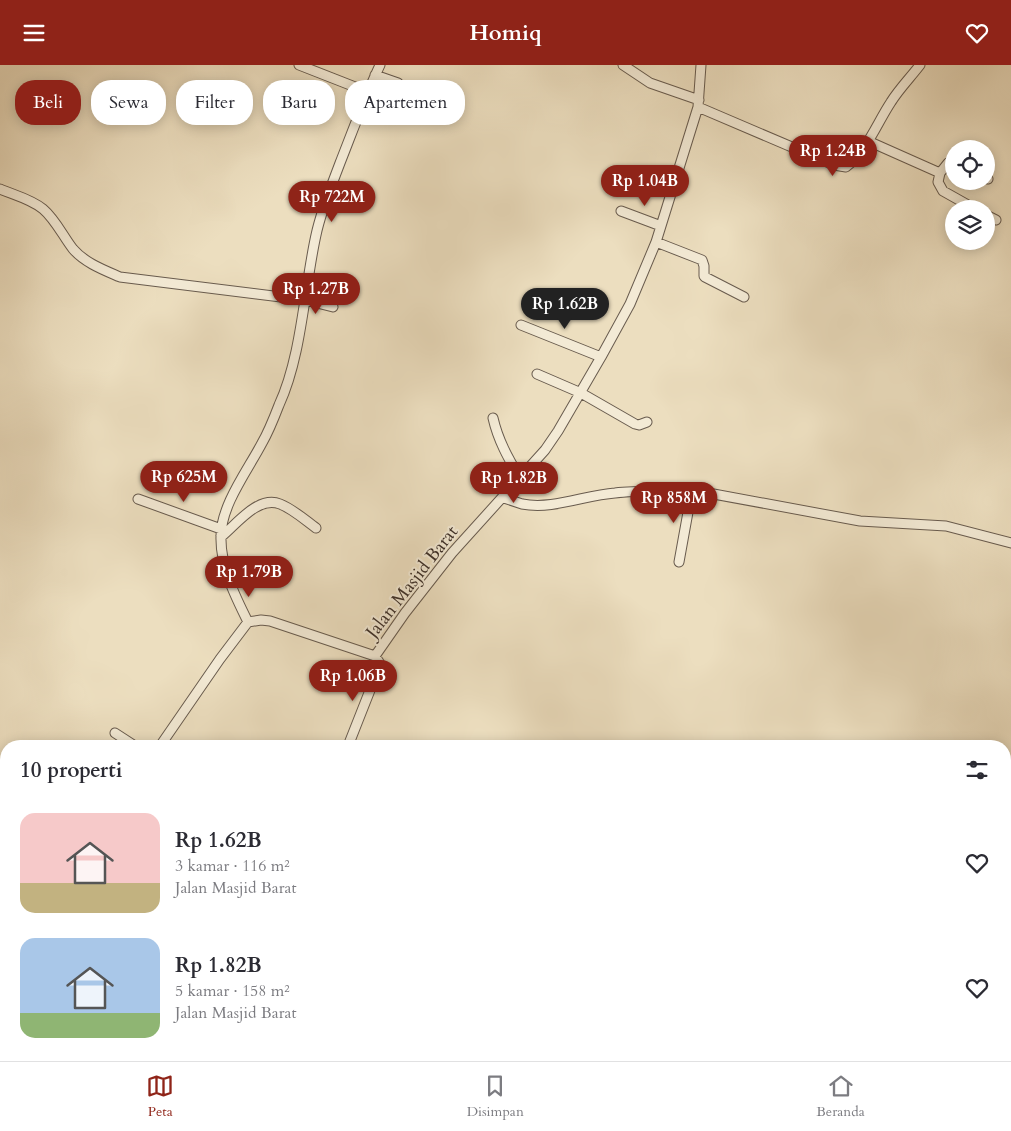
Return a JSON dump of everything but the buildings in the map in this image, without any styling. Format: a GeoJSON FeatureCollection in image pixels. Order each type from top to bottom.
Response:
{"type":"FeatureCollection","features":[{"type":"Feature","properties":{"kind":"street"},"geometry":{"type":"LineString","coordinates":[[299,65],[345,83]]}},
{"type":"Feature","properties":{"kind":"street"},"geometry":{"type":"LineString","coordinates":[[374,80],[380,65]]}},
{"type":"Feature","properties":{"kind":"street"},"geometry":{"type":"LineString","coordinates":[[623,65],[650,83],[841,167],[846,167],[852,163],[868,141],[892,101],[920,65]]}},
{"type":"Feature","properties":{"kind":"street","name":"Jalan Masjid Barat"},"geometry":{"type":"LineString","coordinates":[[248,622],[270,621],[375,656],[405,613],[452,553],[504,498],[545,450],[581,393],[630,304],[656,243],[698,103],[701,65]]}},
{"type":"Feature","properties":{"kind":"street"},"geometry":{"type":"LineString","coordinates":[[376,75],[390,80]]}},
{"type":"Feature","properties":{"kind":"street"},"geometry":{"type":"LineString","coordinates":[[164,740],[225,651],[248,622],[230,581],[224,559],[221,533],[227,511],[237,488],[262,444],[288,382],[305,300],[316,233],[335,176],[355,125]]}},
{"type":"Feature","properties":{"kind":"street"},"geometry":{"type":"LineString","coordinates":[[868,141],[940,173]]}},
{"type":"Feature","properties":{"kind":"street"},"geometry":{"type":"LineString","coordinates":[[945,167],[940,173],[938,182],[943,191],[959,200]]}},
{"type":"Feature","properties":{"kind":"street"},"geometry":{"type":"LineString","coordinates":[[0,189],[40,207],[51,218],[74,251],[98,267],[120,277],[305,300],[333,307]]}},
{"type":"Feature","properties":{"kind":"street"},"geometry":{"type":"LineString","coordinates":[[622,211],[661,226]]}},
{"type":"Feature","properties":{"kind":"street"},"geometry":{"type":"LineString","coordinates":[[656,243],[702,260],[705,277],[744,297]]}},
{"type":"Feature","properties":{"kind":"street"},"geometry":{"type":"LineString","coordinates":[[521,325],[601,357]]}},
{"type":"Feature","properties":{"kind":"street"},"geometry":{"type":"LineString","coordinates":[[537,374],[581,393],[635,423],[643,424],[647,422]]}},
{"type":"Feature","properties":{"kind":"street"},"geometry":{"type":"LineString","coordinates":[[493,418],[497,435],[504,451],[520,478]]}},
{"type":"Feature","properties":{"kind":"street"},"geometry":{"type":"LineString","coordinates":[[679,562],[692,490]]}},
{"type":"Feature","properties":{"kind":"street"},"geometry":{"type":"LineString","coordinates":[[504,498],[523,504],[538,505],[615,493],[692,490],[860,521],[946,526],[1011,543]]}},
{"type":"Feature","properties":{"kind":"street"},"geometry":{"type":"LineString","coordinates":[[138,499],[221,533]]}},
{"type":"Feature","properties":{"kind":"street"},"geometry":{"type":"LineString","coordinates":[[221,533],[254,507],[270,503],[278,503],[286,507],[316,528]]}},
{"type":"Feature","properties":{"kind":"street"},"geometry":{"type":"LineString","coordinates":[[350,740],[378,670],[379,662],[375,656]]}},
{"type":"Feature","properties":{"kind":"street"},"geometry":{"type":"LineString","coordinates":[[116,733],[126,740]]}}]}
